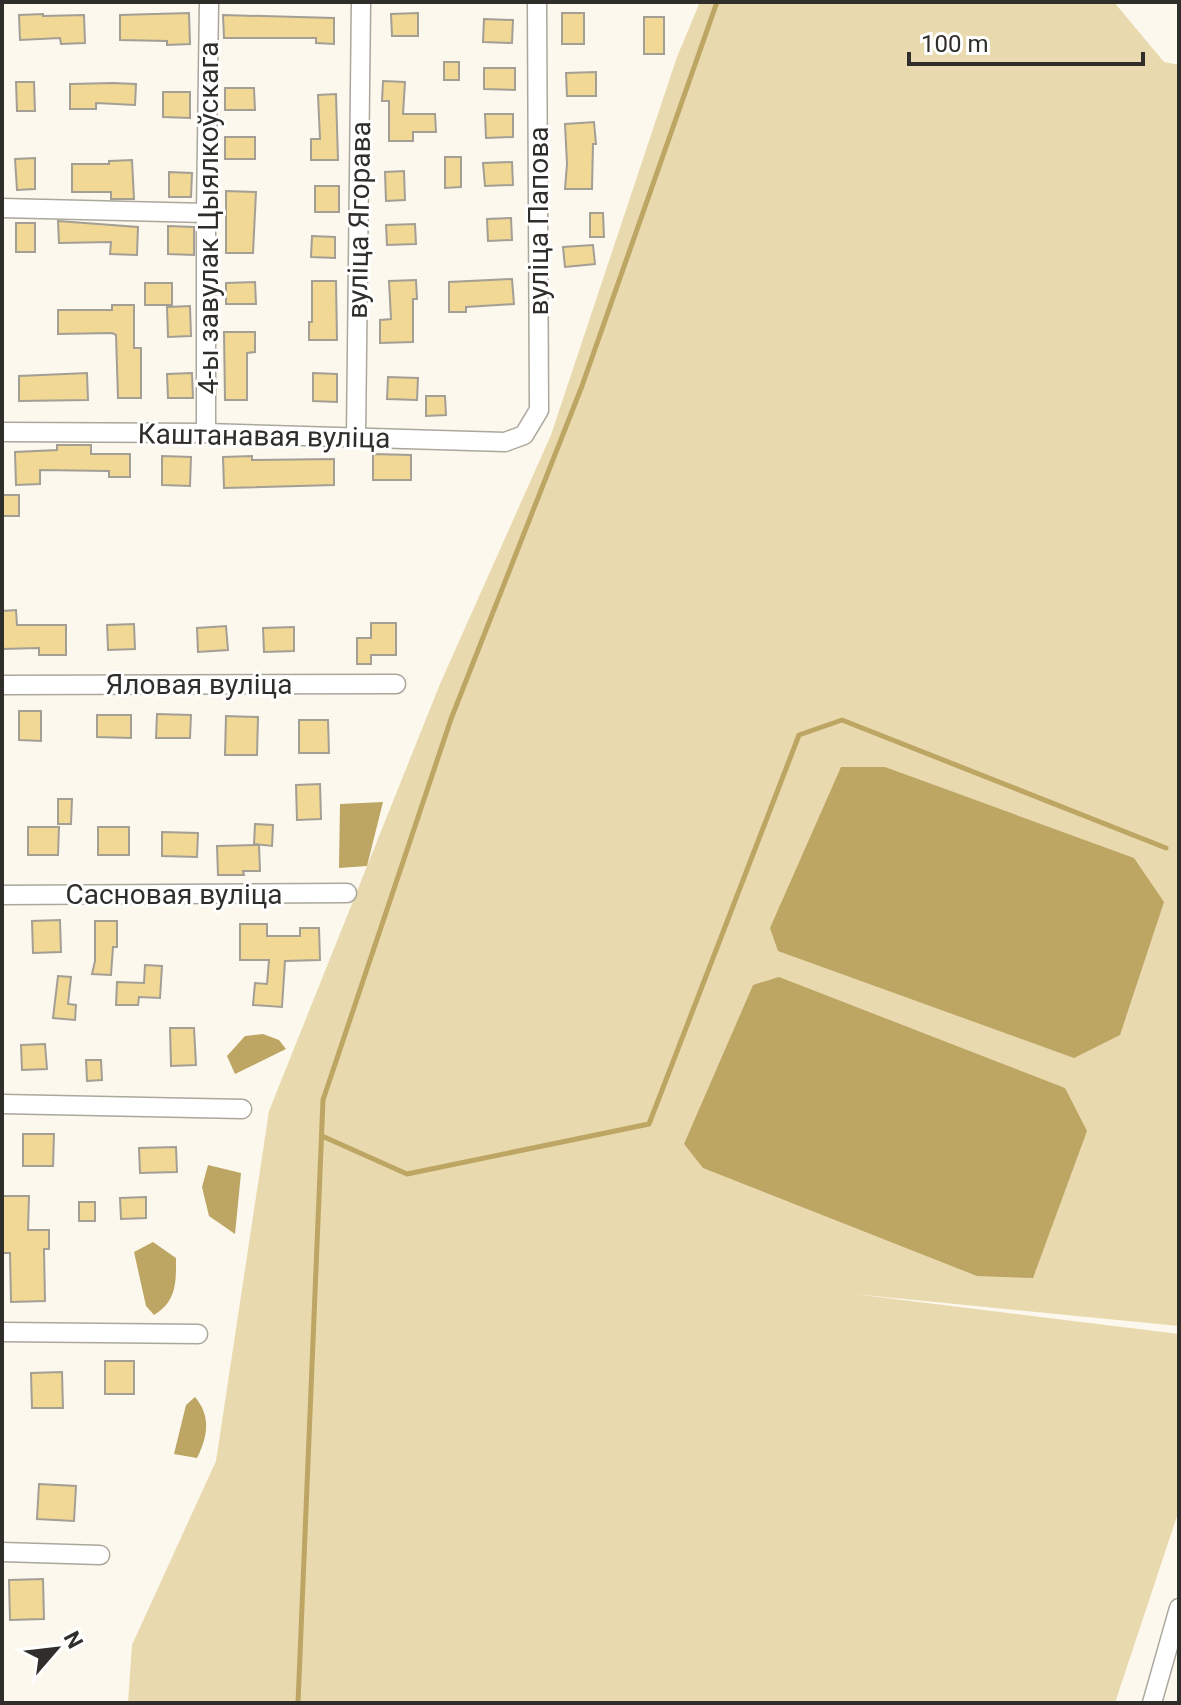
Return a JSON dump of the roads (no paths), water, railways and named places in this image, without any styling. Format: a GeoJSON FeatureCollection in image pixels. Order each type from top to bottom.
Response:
{"type":"FeatureCollection","features":[{"type":"Feature","properties":{"kind":"street","name":"4-ы завулак Цыялкоўскага"},"geometry":{"type":"LineString","coordinates":[[206,433],[209,2]]}},
{"type":"Feature","properties":{"kind":"street","name":"вуліца Ягорава"},"geometry":{"type":"LineString","coordinates":[[356,437],[361,2]]}},
{"type":"Feature","properties":{"kind":"street","name":"вуліца Папова"},"geometry":{"type":"LineString","coordinates":[[524,435],[539,410],[537,2]]}},
{"type":"Feature","properties":{"kind":"street"},"geometry":{"type":"LineString","coordinates":[[2,208],[206,213]]}},
{"type":"Feature","properties":{"kind":"street","name":"Каштанавая вуліца"},"geometry":{"type":"LineString","coordinates":[[2,432],[206,433],[505,442],[524,435]]}},
{"type":"Feature","properties":{"kind":"street","name":"Яловая вуліца"},"geometry":{"type":"LineString","coordinates":[[2,685],[396,684]]}},
{"type":"Feature","properties":{"kind":"street","name":"Сасновая вуліца"},"geometry":{"type":"LineString","coordinates":[[2,895],[347,893]]}},
{"type":"Feature","properties":{"kind":"street"},"geometry":{"type":"LineString","coordinates":[[2,1104],[242,1109]]}},
{"type":"Feature","properties":{"kind":"street"},"geometry":{"type":"LineString","coordinates":[[2,1332],[198,1334]]}},
{"type":"Feature","properties":{"kind":"street"},"geometry":{"type":"LineString","coordinates":[[2,1552],[100,1555]]}},
{"type":"Feature","properties":{"kind":"street"},"geometry":{"type":"LineString","coordinates":[[1152,1703],[1173,1650],[1179,1608]]}},
{"type":"Feature","properties":{"kind":"waterway"},"geometry":{"type":"LineString","coordinates":[[298,1703],[323,1100],[451,719],[582,386],[717,2]]}},
{"type":"Feature","properties":{"kind":"waterway"},"geometry":{"type":"LineString","coordinates":[[322,1136],[407,1174],[649,1124],[799,735],[842,720],[1166,848]]}}]}
